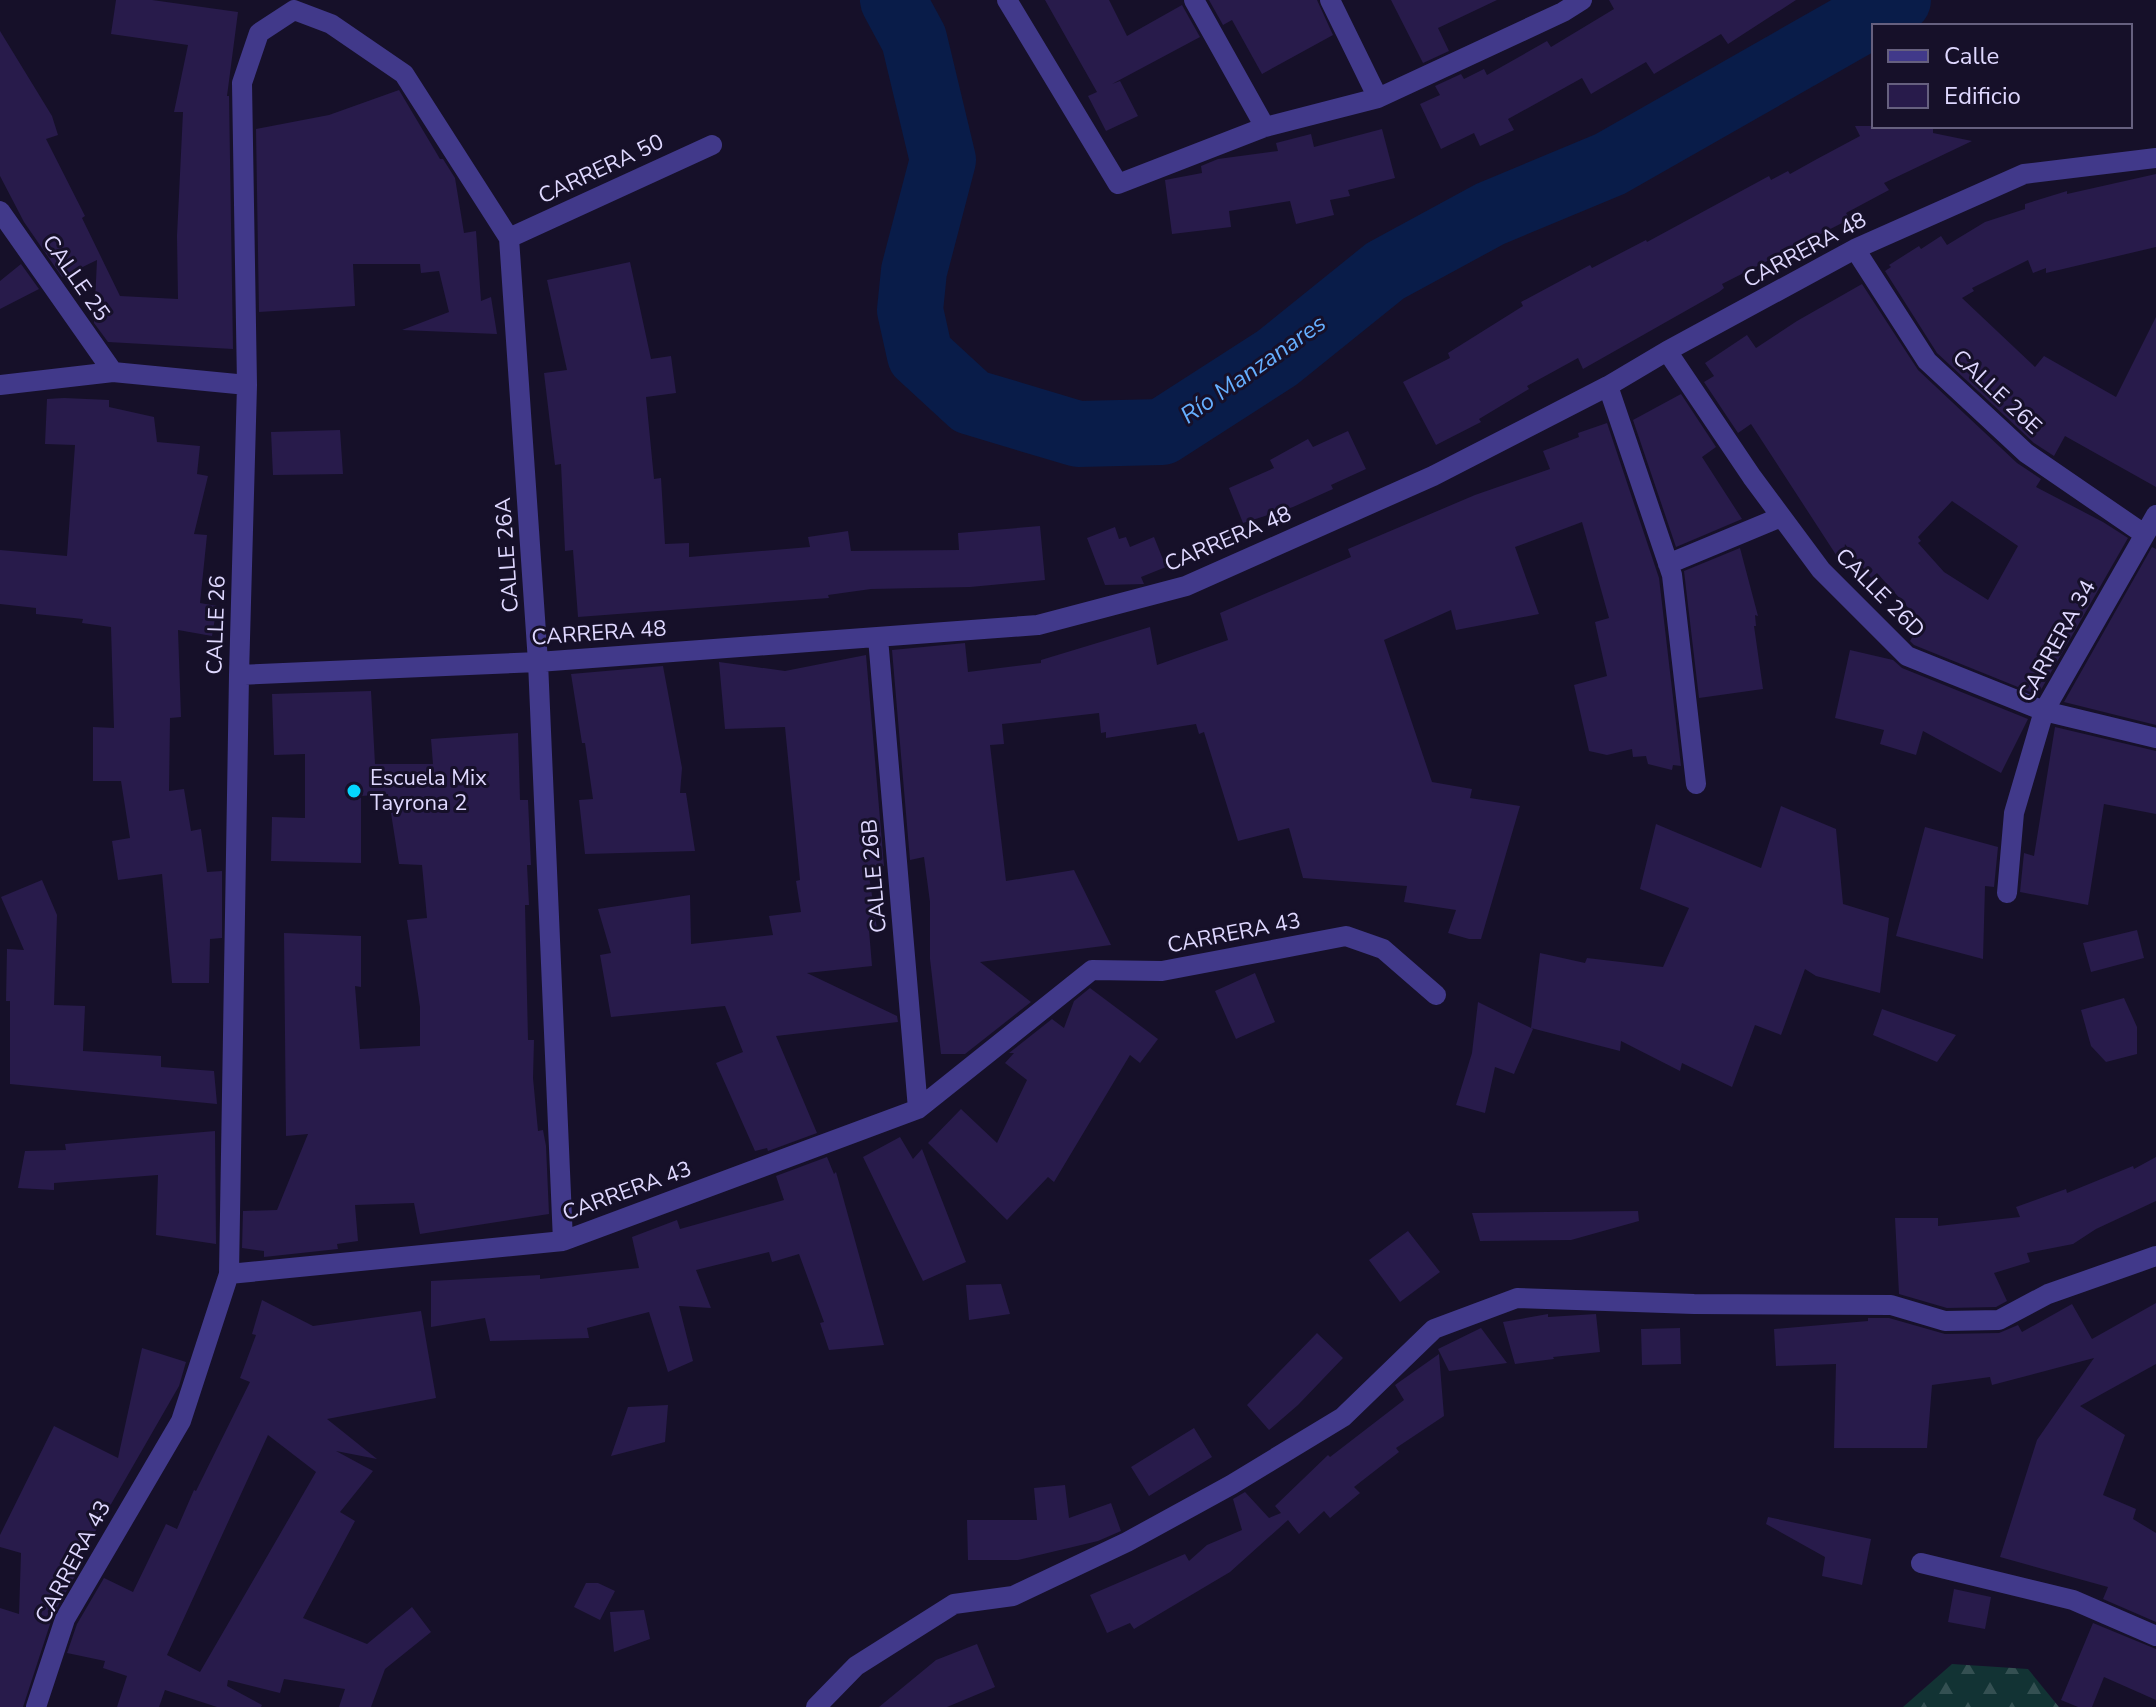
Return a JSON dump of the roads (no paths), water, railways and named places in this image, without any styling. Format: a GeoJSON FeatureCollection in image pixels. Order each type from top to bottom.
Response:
{"type":"FeatureCollection","features":[{"type":"Feature","properties":{"kind":"street"},"geometry":{"type":"LineString","coordinates":[[1007,0],[1118,184],[1265,127],[1378,98],[1560,6],[1582,0]]}},
{"type":"Feature","properties":{"kind":"street"},"geometry":{"type":"LineString","coordinates":[[1194,0],[1265,127]]}},
{"type":"Feature","properties":{"kind":"street"},"geometry":{"type":"LineString","coordinates":[[1330,0],[1378,98]]}},
{"type":"Feature","properties":{"kind":"street","name":"CALLE 26A"},"geometry":{"type":"LineString","coordinates":[[292,5],[331,24],[404,74],[509,238],[538,662],[563,1241]]}},
{"type":"Feature","properties":{"kind":"street","name":"CALLE 26"},"geometry":{"type":"LineString","coordinates":[[229,1274],[247,385],[242,83],[259,33],[292,5]]}},
{"type":"Feature","properties":{"kind":"street","name":"CARRERA 50"},"geometry":{"type":"LineString","coordinates":[[509,238],[712,145]]}},
{"type":"Feature","properties":{"kind":"street","name":"CARRERA 48"},"geometry":{"type":"LineString","coordinates":[[239,675],[538,662],[1038,625],[1186,586],[1433,476],[1608,386],[1855,249],[2024,174],[2156,158]]}},
{"type":"Feature","properties":{"kind":"street","name":"CALLE 25"},"geometry":{"type":"LineString","coordinates":[[0,211],[113,372]]}},
{"type":"Feature","properties":{"kind":"street","name":"CALLE 26E"},"geometry":{"type":"LineString","coordinates":[[1855,249],[1927,361],[2026,453],[2144,534]]}},
{"type":"Feature","properties":{"kind":"street","name":"CALLE 26D"},"geometry":{"type":"LineString","coordinates":[[1667,351],[1752,477],[1821,570],[1907,656],[2044,711],[2156,738]]}},
{"type":"Feature","properties":{"kind":"street"},"geometry":{"type":"LineString","coordinates":[[0,385],[113,372],[247,385]]}},
{"type":"Feature","properties":{"kind":"street"},"geometry":{"type":"LineString","coordinates":[[1608,386],[1672,575],[1696,784]]}},
{"type":"Feature","properties":{"kind":"street","name":"CARRERA 34"},"geometry":{"type":"LineString","coordinates":[[2007,893],[2014,813],[2044,711],[2156,515]]}},
{"type":"Feature","properties":{"kind":"street"},"geometry":{"type":"LineString","coordinates":[[1668,564],[1781,517]]}},
{"type":"Feature","properties":{"kind":"street","name":"CALLE 26B"},"geometry":{"type":"LineString","coordinates":[[878,638],[918,1109]]}},
{"type":"Feature","properties":{"kind":"street","name":"CARRERA 43"},"geometry":{"type":"LineString","coordinates":[[36,1707],[65,1619],[181,1421],[229,1274],[563,1241],[918,1109],[1092,970],[1162,971],[1346,936],[1383,949],[1436,995]]}},
{"type":"Feature","properties":{"kind":"street"},"geometry":{"type":"LineString","coordinates":[[816,1707],[856,1666],[954,1604],[1013,1596],[1127,1542],[1192,1507],[1343,1417],[1434,1329],[1517,1298],[1694,1304],[1891,1305],[1945,1321],[1999,1320],[2048,1294],[2156,1256]]}},
{"type":"Feature","properties":{"kind":"street"},"geometry":{"type":"LineString","coordinates":[[1921,1563],[2073,1600],[2156,1636]]}},
{"type":"Feature","properties":{"kind":"waterway","name":"Río Manzanares"},"geometry":{"type":"LineString","coordinates":[[893,0],[914,39],[943,160],[914,271],[910,310],[920,355],[971,402],[1078,434],[1162,432],[1277,358],[1385,271],[1490,214],[1610,164],[1898,0]]}},
{"type":"Feature","properties":{"kind":"place","name":"Escuela Mix Tayrona 2"},"geometry":{"type":"Point","coordinates":[354,791]}}]}
